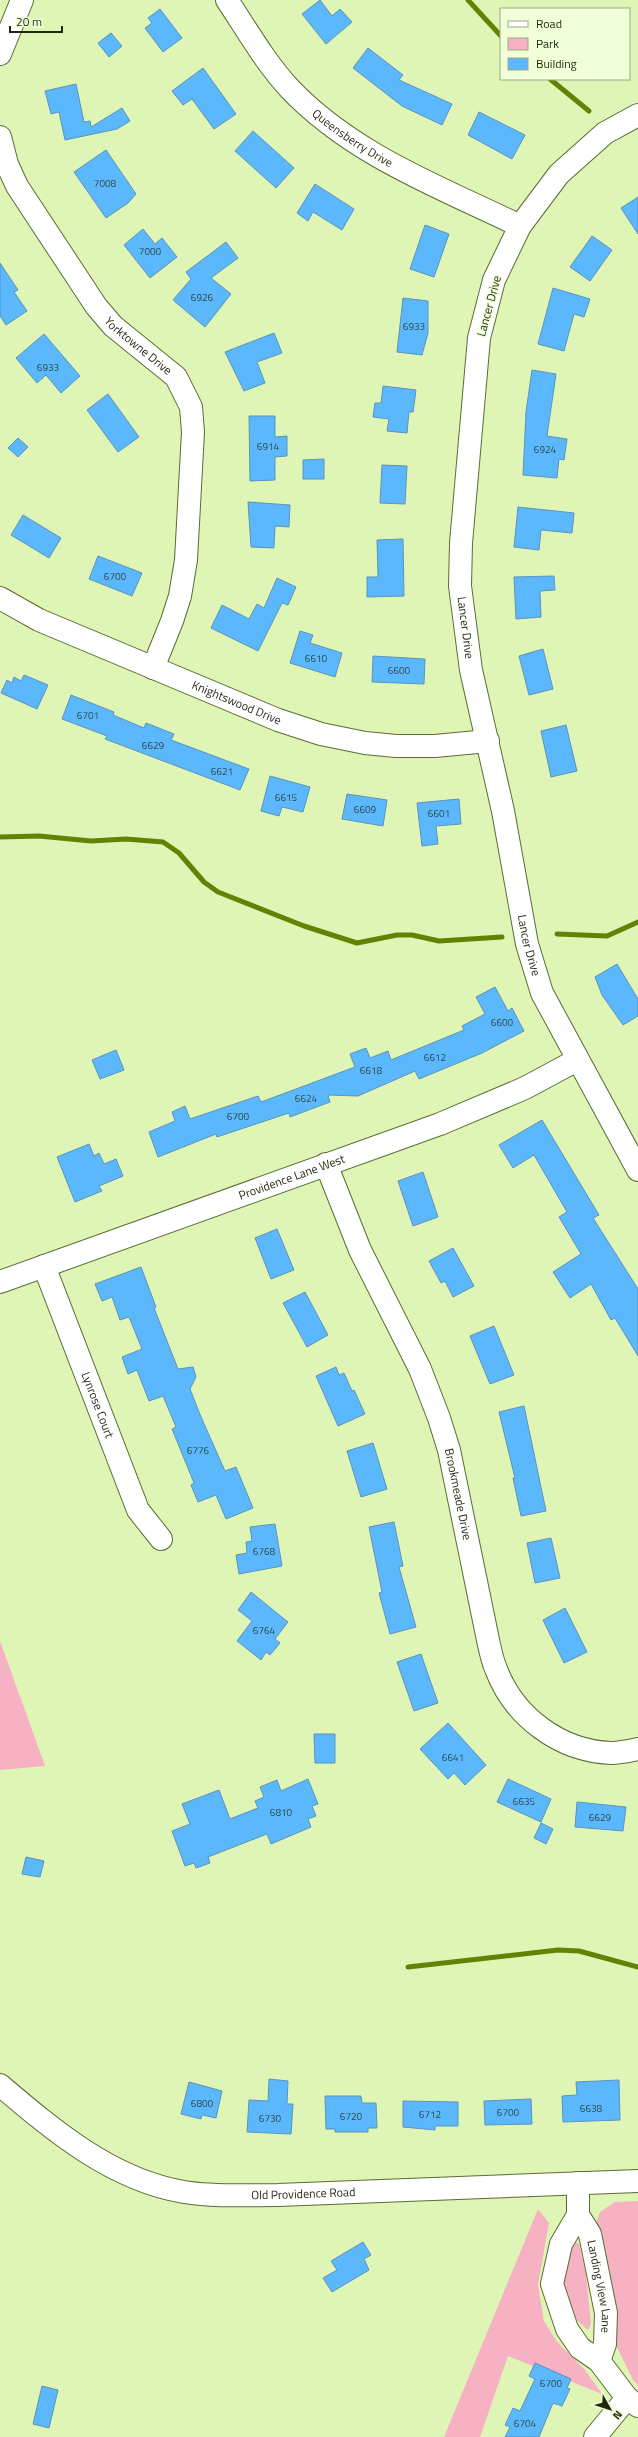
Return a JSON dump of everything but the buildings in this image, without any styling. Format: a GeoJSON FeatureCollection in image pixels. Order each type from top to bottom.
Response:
{"type":"FeatureCollection","features":[{"type":"Feature","properties":{"kind":"street"},"geometry":{"type":"LineString","coordinates":[[0,54],[22,0]]}},
{"type":"Feature","properties":{"kind":"street","name":"Queensberry Drive"},"geometry":{"type":"LineString","coordinates":[[227,0],[280,77],[334,128],[378,157],[520,226]]}},
{"type":"Feature","properties":{"kind":"street","name":"Lancer Drive"},"geometry":{"type":"LineString","coordinates":[[638,114],[605,133],[559,174],[520,226],[494,280],[479,338],[460,543],[460,586],[464,630],[488,741],[527,944],[542,993],[638,1170]]}},
{"type":"Feature","properties":{"kind":"street","name":"Yorktowne Drive"},"geometry":{"type":"LineString","coordinates":[[0,137],[7,164],[17,186],[96,306],[119,331],[176,377],[191,407],[193,432],[186,560],[180,596],[172,621],[153,668]]}},
{"type":"Feature","properties":{"kind":"street","name":"Knightswood Drive"},"geometry":{"type":"LineString","coordinates":[[0,598],[39,620],[278,720],[321,734],[365,743],[396,746],[435,746],[488,741]]}},
{"type":"Feature","properties":{"kind":"street","name":"Providence Lane West"},"geometry":{"type":"LineString","coordinates":[[0,1282],[440,1124],[526,1088],[577,1060]]}},
{"type":"Feature","properties":{"kind":"street","name":"Brookmeade Drive"},"geometry":{"type":"LineString","coordinates":[[326,1164],[360,1250],[420,1369],[439,1418],[449,1450],[488,1640],[496,1669],[508,1693],[534,1723],[552,1736],[572,1745],[612,1753],[638,1750]]}},
{"type":"Feature","properties":{"kind":"street","name":"Lynrose Court"},"geometry":{"type":"LineString","coordinates":[[44,1266],[138,1510],[161,1539]]}},
{"type":"Feature","properties":{"kind":"street","name":"Old Providence Road"},"geometry":{"type":"LineString","coordinates":[[0,2085],[81,2150],[99,2161],[129,2175],[184,2192],[227,2196],[278,2195],[638,2181]]}},
{"type":"Feature","properties":{"kind":"street"},"geometry":{"type":"LineString","coordinates":[[578,2183],[578,2215],[561,2244],[552,2284],[567,2328],[580,2348],[600,2361],[632,2402],[594,2437]]}},
{"type":"Feature","properties":{"kind":"street","name":"Landing View Lane"},"geometry":{"type":"LineString","coordinates":[[578,2215],[590,2234],[606,2313],[605,2344],[600,2361]]}},
{"type":"Feature","properties":{"kind":"green space"},"geometry":{"type":"Polygon","coordinates":[[[0,1641],[45,1766],[0,1770],[0,1641]]]}},
{"type":"Feature","properties":{"kind":"green space"},"geometry":{"type":"Polygon","coordinates":[[[638,2201],[638,2385],[633,2380],[612,2337],[613,2290],[596,2223],[600,2212],[615,2202],[638,2201]]]}},
{"type":"Feature","properties":{"kind":"green space"},"geometry":{"type":"Polygon","coordinates":[[[538,2209],[549,2223],[538,2285],[544,2321],[557,2342],[585,2370],[602,2394],[508,2356],[480,2437],[444,2437],[538,2209]]]}},
{"type":"Feature","properties":{"kind":"green space"},"geometry":{"type":"Polygon","coordinates":[[[574,2241],[579,2244],[586,2275],[591,2324],[588,2330],[577,2321],[570,2311],[565,2300],[563,2289],[566,2266],[574,2241]]]}},
{"type":"Feature","properties":{"kind":"waterway"},"geometry":{"type":"LineString","coordinates":[[468,0],[500,35]]}},
{"type":"Feature","properties":{"kind":"waterway"},"geometry":{"type":"LineString","coordinates":[[551,80],[589,111]]}},
{"type":"Feature","properties":{"kind":"waterway"},"geometry":{"type":"LineString","coordinates":[[0,837],[39,836],[91,841],[126,839],[163,842],[179,853],[204,882],[218,892],[304,926],[357,943],[397,935],[412,935],[439,941],[502,937]]}},
{"type":"Feature","properties":{"kind":"waterway"},"geometry":{"type":"LineString","coordinates":[[557,934],[607,936],[638,922]]}},
{"type":"Feature","properties":{"kind":"waterway"},"geometry":{"type":"LineString","coordinates":[[408,1967],[558,1950],[579,1951],[638,1967]]}}]}
